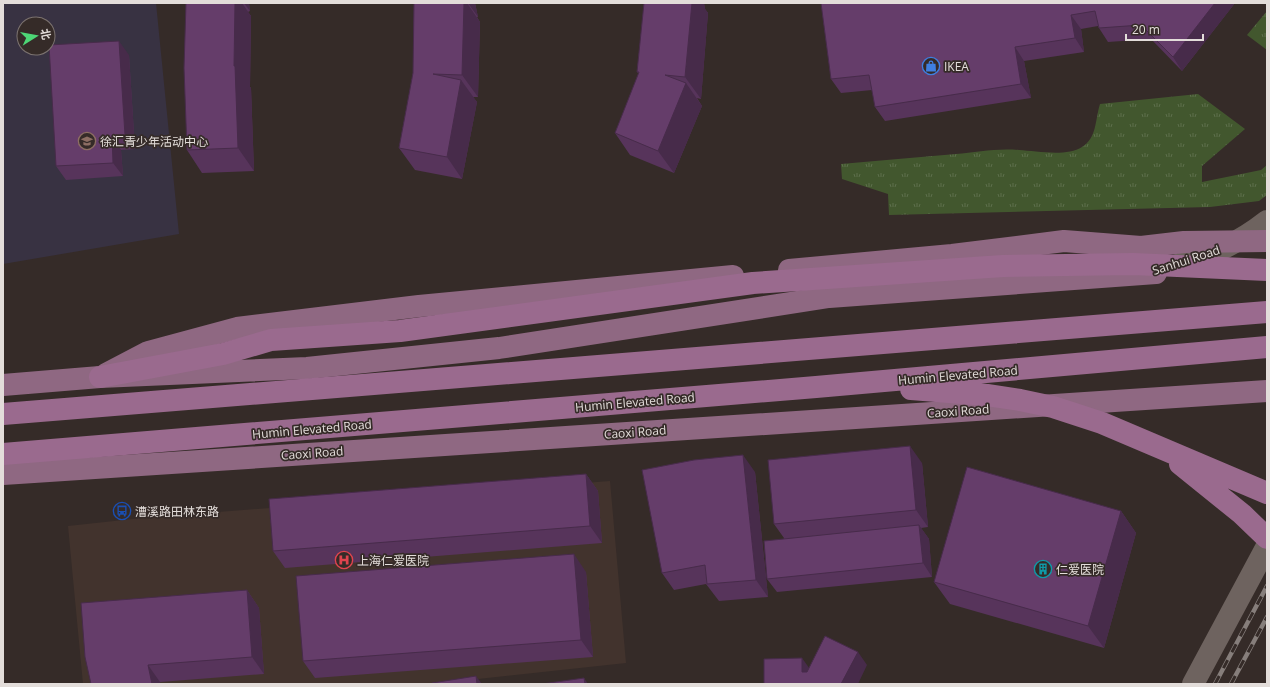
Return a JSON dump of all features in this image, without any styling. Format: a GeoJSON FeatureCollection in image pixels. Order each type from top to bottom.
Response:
{"type":"FeatureCollection","features":[{"type":"Feature","properties":{"kind":"highway"},"geometry":{"type":"LineString","coordinates":[[100,377],[223,354],[271,340],[400,331],[753,283],[1003,266],[1133,264],[1267,269]]}},
{"type":"Feature","properties":{"kind":"highway"},"geometry":{"type":"LineString","coordinates":[[3,414],[1267,312]]}},
{"type":"Feature","properties":{"kind":"highway","name":"Humin Elevated Road"},"geometry":{"type":"LineString","coordinates":[[3,454],[816,387],[1267,347]]}},
{"type":"Feature","properties":{"kind":"highway"},"geometry":{"type":"LineString","coordinates":[[816,387],[908,389],[987,395],[1053,407],[1102,423],[1267,493]]}},
{"type":"Feature","properties":{"kind":"highway"},"geometry":{"type":"LineString","coordinates":[[1161,448],[1242,514],[1267,538]]}},
{"type":"Feature","properties":{"kind":"main road"},"geometry":{"type":"LineString","coordinates":[[100,377],[148,352],[237,328],[261,325],[419,306],[952,255],[1064,241],[1141,247]]}},
{"type":"Feature","properties":{"kind":"main road"},"geometry":{"type":"LineString","coordinates":[[1237,241],[1267,249]]}},
{"type":"Feature","properties":{"kind":"main road"},"geometry":{"type":"LineString","coordinates":[[3,385],[100,377],[306,368],[499,348],[1141,247],[1184,242],[1267,241]]}},
{"type":"Feature","properties":{"kind":"main road"},"geometry":{"type":"LineString","coordinates":[[828,297],[1146,274],[1267,269]]}},
{"type":"Feature","properties":{"kind":"main road","name":"Caoxi Road"},"geometry":{"type":"LineString","coordinates":[[3,474],[1267,391]]}},
{"type":"Feature","properties":{"kind":"street","name":"Sanhui Road"},"geometry":{"type":"LineString","coordinates":[[1146,274],[1196,260],[1218,252],[1267,221]]}},
{"type":"Feature","properties":{"kind":"street"},"geometry":{"type":"LineString","coordinates":[[1193,684],[1267,546]]}},
{"type":"Feature","properties":{"kind":"shaded area","name":"徐汇青少年活动中心"},"geometry":{"type":"Polygon","coordinates":[[[3,3],[156,3],[179,234],[3,264],[3,3]]]}},
{"type":"Feature","properties":{"kind":"shaded area","name":"上海仁爱医院"},"geometry":{"type":"Polygon","coordinates":[[[610,481],[626,663],[432,684],[83,684],[68,526],[142,518],[610,481]]]}},
{"type":"Feature","properties":{"kind":"green space"},"geometry":{"type":"Polygon","coordinates":[[[1267,11],[1267,50],[1247,35],[1267,11]]]}},
{"type":"Feature","properties":{"kind":"green space"},"geometry":{"type":"Polygon","coordinates":[[[1198,94],[1245,129],[1202,166],[1202,182],[1261,170],[1267,165],[1267,195],[1259,201],[1210,207],[889,215],[888,194],[842,179],[841,164],[995,150],[1051,153],[1068,152],[1082,147],[1090,139],[1095,128],[1100,104],[1198,94]]]}},
{"type":"Feature","properties":{"kind":"building"},"geometry":{"type":"Polygon","coordinates":[[[186,3],[235,3],[234,66],[238,148],[187,150],[184,68],[186,3]]]}},
{"type":"Feature","properties":{"kind":"building"},"geometry":{"type":"Polygon","coordinates":[[[414,3],[464,3],[462,75],[433,74],[461,80],[447,157],[399,148],[413,73],[414,3]]]}},
{"type":"Feature","properties":{"kind":"building"},"geometry":{"type":"Polygon","coordinates":[[[644,3],[692,3],[685,77],[665,75],[686,83],[658,151],[615,133],[639,72],[637,72],[644,3]]]}},
{"type":"Feature","properties":{"kind":"building","name":"IKEA"},"geometry":{"type":"Polygon","coordinates":[[[821,3],[1215,3],[1173,57],[1141,25],[1099,28],[1095,11],[1071,15],[1075,38],[1015,47],[1021,84],[875,107],[869,75],[831,79],[821,3]]]}},
{"type":"Feature","properties":{"kind":"building"},"geometry":{"type":"Polygon","coordinates":[[[119,41],[125,135],[112,136],[113,163],[56,166],[50,56],[56,56],[56,45],[119,41]]]}},
{"type":"Feature","properties":{"kind":"building"},"geometry":{"type":"Polygon","coordinates":[[[910,446],[916,510],[774,524],[768,460],[910,446]]]}},
{"type":"Feature","properties":{"kind":"building"},"geometry":{"type":"Polygon","coordinates":[[[743,455],[756,580],[707,584],[705,565],[662,573],[642,470],[694,460],[743,455]]]}},
{"type":"Feature","properties":{"kind":"building","name":"仁爱医院"},"geometry":{"type":"Polygon","coordinates":[[[967,467],[1121,511],[1088,626],[934,582],[967,467]]]}},
{"type":"Feature","properties":{"kind":"building"},"geometry":{"type":"Polygon","coordinates":[[[586,474],[590,526],[273,551],[269,499],[586,474]]]}},
{"type":"Feature","properties":{"kind":"building"},"geometry":{"type":"Polygon","coordinates":[[[919,525],[923,563],[767,579],[764,541],[919,525]]]}},
{"type":"Feature","properties":{"kind":"building"},"geometry":{"type":"Polygon","coordinates":[[[574,554],[581,640],[303,661],[296,576],[574,554]]]}},
{"type":"Feature","properties":{"kind":"building"},"geometry":{"type":"Polygon","coordinates":[[[247,590],[252,657],[148,665],[152,684],[91,684],[85,657],[81,603],[247,590]]]}},
{"type":"Feature","properties":{"kind":"building"},"geometry":{"type":"Polygon","coordinates":[[[825,636],[858,652],[841,684],[764,684],[764,659],[802,658],[802,672],[807,672],[825,636]]]}},
{"type":"Feature","properties":{"kind":"building"},"geometry":{"type":"Polygon","coordinates":[[[476,676],[477,684],[432,684],[432,683],[476,676]]]}},
{"type":"Feature","properties":{"kind":"building"},"geometry":{"type":"Polygon","coordinates":[[[584,678],[585,684],[542,684],[584,678]]]}},
{"type":"Feature","properties":{"kind":"railway"},"geometry":{"type":"LineString","coordinates":[[1215,684],[1267,586]]}},
{"type":"Feature","properties":{"kind":"railway"},"geometry":{"type":"LineString","coordinates":[[1231,684],[1267,617]]}},
{"type":"Feature","properties":{"kind":"place","name":"IKEA"},"geometry":{"type":"Point","coordinates":[931,66]}},
{"type":"Feature","properties":{"kind":"place","name":"徐汇青少年活动中心"},"geometry":{"type":"Point","coordinates":[87,141]}},
{"type":"Feature","properties":{"kind":"place","name":"漕溪路田林东路"},"geometry":{"type":"Point","coordinates":[122,511]}},
{"type":"Feature","properties":{"kind":"place","name":"上海仁爱医院"},"geometry":{"type":"Point","coordinates":[344,560]}},
{"type":"Feature","properties":{"kind":"place","name":"仁爱医院"},"geometry":{"type":"Point","coordinates":[1043,569]}}]}
